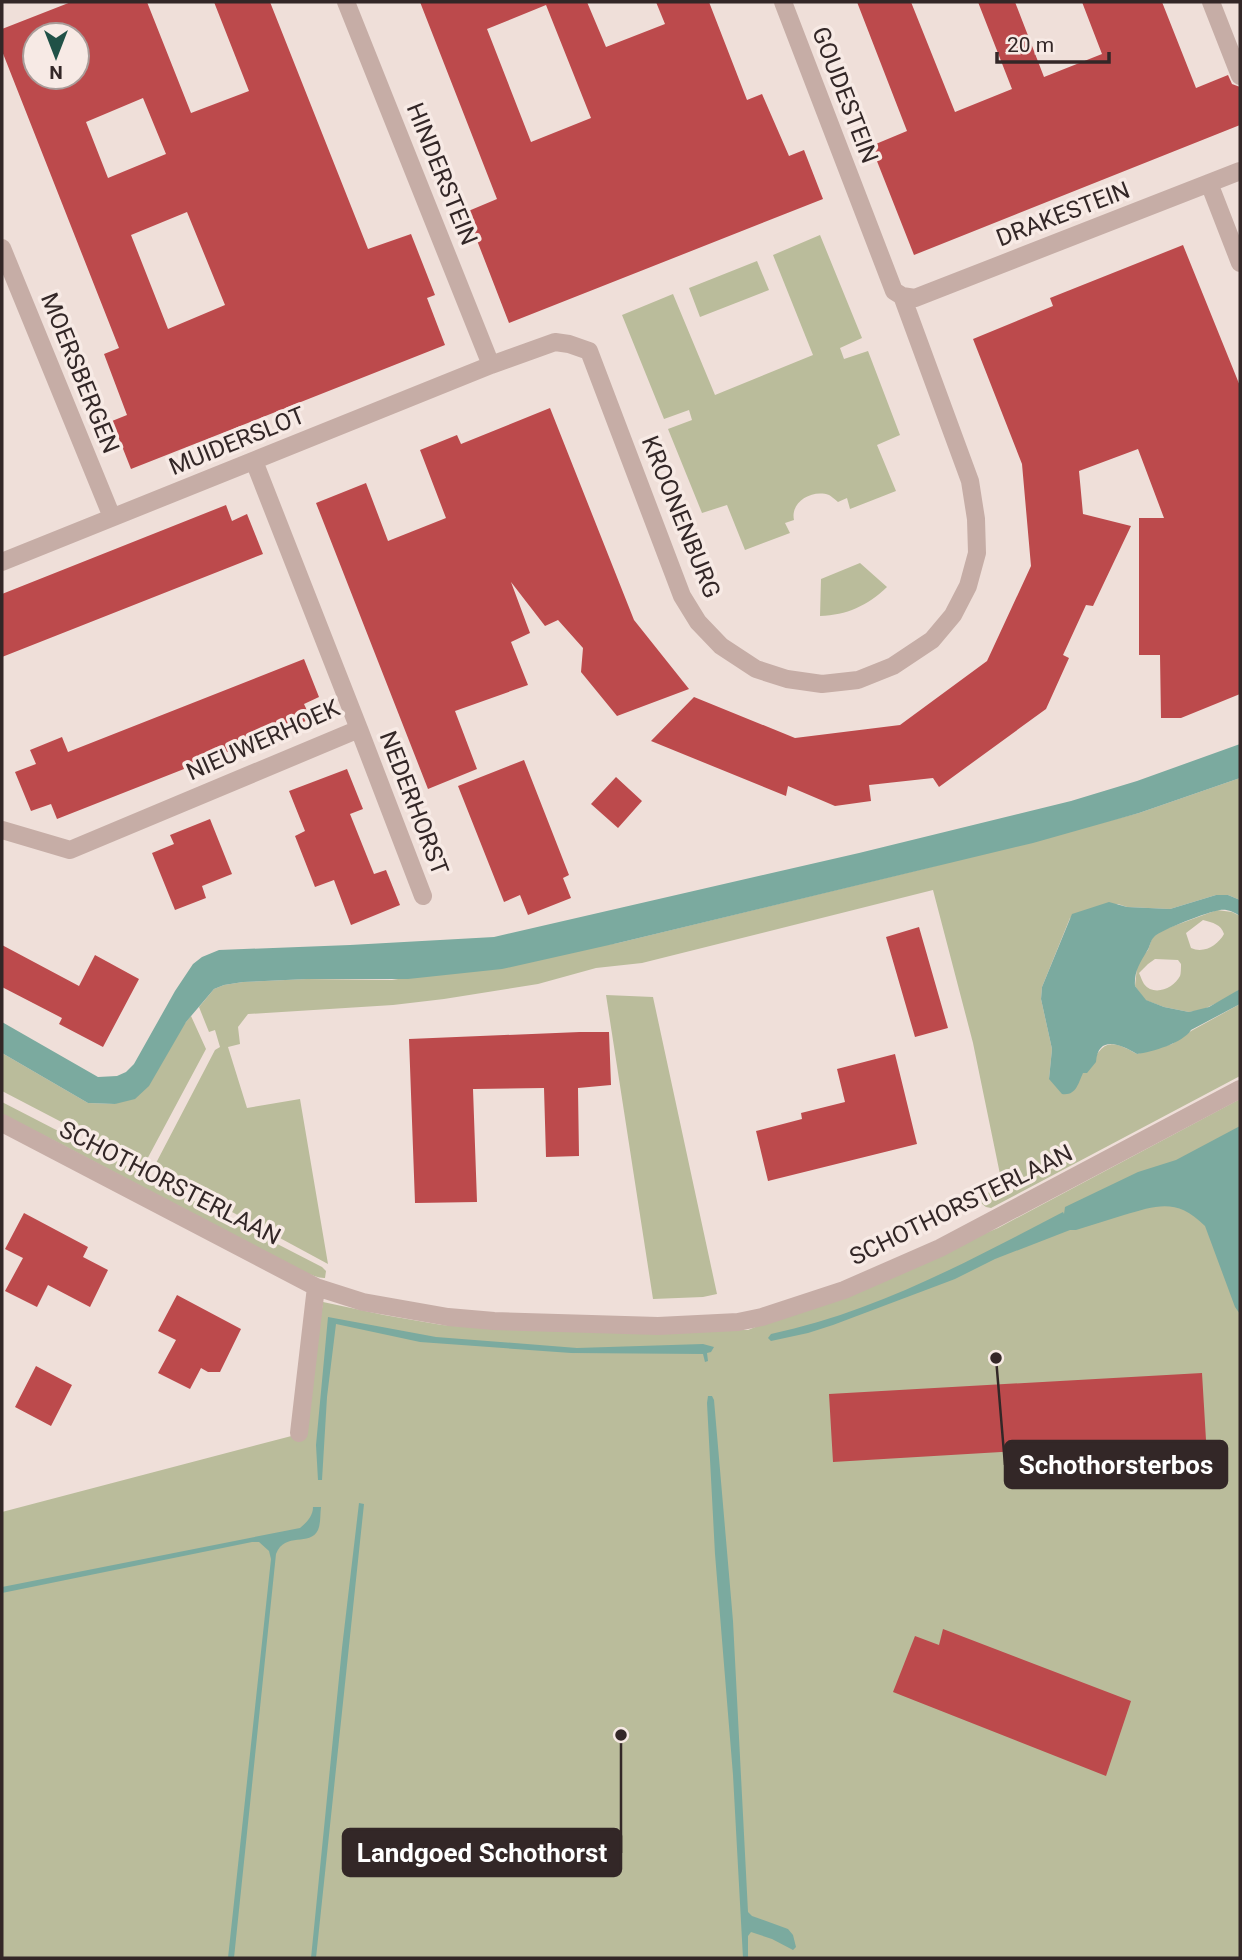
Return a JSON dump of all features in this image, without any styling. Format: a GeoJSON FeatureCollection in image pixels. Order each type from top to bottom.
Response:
{"type":"FeatureCollection","features":[{"type":"Feature","properties":{"kind":"street","name":"HINDERSTEIN"},"geometry":{"type":"LineString","coordinates":[[346,2],[491,365]]}},
{"type":"Feature","properties":{"kind":"street","name":"GOUDESTEIN"},"geometry":{"type":"LineString","coordinates":[[783,2],[862,206]]}},
{"type":"Feature","properties":{"kind":"street"},"geometry":{"type":"LineString","coordinates":[[1211,2],[1240,76]]}},
{"type":"Feature","properties":{"kind":"street","name":"DRAKESTEIN"},"geometry":{"type":"LineString","coordinates":[[902,296],[915,298],[1240,171]]}},
{"type":"Feature","properties":{"kind":"street"},"geometry":{"type":"LineString","coordinates":[[1209,183],[1240,263]]}},
{"type":"Feature","properties":{"kind":"street","name":"KROONENBURG"},"geometry":{"type":"LineString","coordinates":[[491,365],[555,342],[589,351],[682,596],[698,622],[721,646],[756,669],[787,679],[822,684],[858,680],[893,666],[932,640],[953,615],[968,586],[977,553],[976,519],[970,481],[902,296],[894,291],[862,206]]}},
{"type":"Feature","properties":{"kind":"street","name":"MOERSBERGEN"},"geometry":{"type":"LineString","coordinates":[[2,248],[112,517]]}},
{"type":"Feature","properties":{"kind":"street","name":"MUIDERSLOT"},"geometry":{"type":"LineString","coordinates":[[2,562],[491,365]]}},
{"type":"Feature","properties":{"kind":"street","name":"NIEUWERHOEK"},"geometry":{"type":"LineString","coordinates":[[2,830],[70,850],[359,729],[254,461]]}},
{"type":"Feature","properties":{"kind":"street","name":"NEDERHORST"},"geometry":{"type":"LineString","coordinates":[[359,729],[424,896]]}},
{"type":"Feature","properties":{"kind":"street","name":"SCHOTHORSTERLAAN"},"geometry":{"type":"LineString","coordinates":[[2,1123],[316,1287],[363,1302],[448,1317],[494,1321],[658,1326],[738,1322],[844,1290],[940,1248],[1240,1088]]}},
{"type":"Feature","properties":{"kind":"street"},"geometry":{"type":"LineString","coordinates":[[299,1433],[316,1287]]}},
{"type":"Feature","properties":{"kind":"green space"},"geometry":{"type":"Polygon","coordinates":[[[820,235],[862,338],[840,348],[844,359],[868,351],[900,435],[877,445],[896,491],[850,509],[847,498],[838,502],[829,495],[809,496],[795,508],[794,520],[785,523],[790,533],[745,550],[727,505],[702,513],[668,429],[692,420],[689,410],[664,419],[622,315],[673,294],[715,395],[813,355],[773,255],[820,235]]]}},
{"type":"Feature","properties":{"kind":"green space"},"geometry":{"type":"Polygon","coordinates":[[[757,261],[769,290],[700,317],[689,288],[757,261]]]}},
{"type":"Feature","properties":{"kind":"green space"},"geometry":{"type":"Polygon","coordinates":[[[860,563],[887,587],[856,608],[839,614],[820,616],[821,579],[860,563]]]}},
{"type":"Feature","properties":{"kind":"green space"},"geometry":{"type":"Polygon","coordinates":[[[1240,778],[1240,900],[1228,895],[1216,895],[1170,909],[1127,907],[1118,904],[1070,918],[1042,987],[1041,999],[1052,1049],[1049,1079],[1083,1073],[1100,1050],[1110,1044],[1137,1054],[1172,1044],[1240,1004],[1240,1076],[991,1208],[977,1200],[1002,1184],[973,1043],[933,890],[642,963],[596,968],[538,984],[393,1005],[248,1014],[238,1027],[240,1044],[228,1047],[247,1108],[300,1099],[328,1264],[221,1206],[157,1169],[155,1165],[215,1050],[220,1047],[215,1030],[209,1032],[199,1007],[214,989],[224,985],[307,979],[392,980],[618,943],[1139,813],[1240,778]]]}},
{"type":"Feature","properties":{"kind":"green space"},"geometry":{"type":"Polygon","coordinates":[[[1217,910],[1240,916],[1240,989],[1202,1010],[1189,1012],[1145,1000],[1135,986],[1137,967],[1152,938],[1160,931],[1217,910]],[[1203,920],[1186,933],[1191,948],[1196,950],[1210,947],[1224,934],[1219,926],[1203,920]],[[1155,959],[1139,973],[1144,984],[1153,990],[1169,987],[1180,975],[1181,964],[1178,960],[1155,959]]]}},
{"type":"Feature","properties":{"kind":"green space"},"geometry":{"type":"Polygon","coordinates":[[[606,995],[653,997],[717,1294],[653,1299],[606,995]]]}},
{"type":"Feature","properties":{"kind":"green space"},"geometry":{"type":"Polygon","coordinates":[[[191,1016],[206,1049],[144,1165],[2,1091],[2,1053],[88,1103],[115,1104],[191,1016]]]}},
{"type":"Feature","properties":{"kind":"green space"},"geometry":{"type":"Polygon","coordinates":[[[1240,1099],[1240,1958],[2,1958],[2,1512],[303,1433],[323,1302],[442,1325],[494,1329],[748,1330],[998,1228],[1240,1099]]]}},
{"type":"Feature","properties":{"kind":"green space"},"geometry":{"type":"Polygon","coordinates":[[[2,1102],[322,1267],[326,1271],[325,1278],[308,1274],[285,1263],[2,1114],[2,1102]]]}},
{"type":"Feature","properties":{"kind":"water"},"geometry":{"type":"Polygon","coordinates":[[[1240,744],[1240,778],[1139,813],[1033,843],[618,943],[502,969],[408,979],[307,979],[224,985],[214,989],[186,1022],[149,1086],[135,1099],[115,1104],[88,1103],[2,1053],[2,1022],[98,1077],[117,1076],[134,1064],[193,964],[219,950],[494,937],[1071,801],[1137,781],[1240,744]]]}},
{"type":"Feature","properties":{"kind":"water"},"geometry":{"type":"Polygon","coordinates":[[[1216,895],[1228,895],[1240,900],[1240,916],[1228,910],[1215,911],[1158,934],[1138,967],[1135,986],[1146,1000],[1189,1012],[1209,1007],[1240,989],[1240,1004],[1159,1049],[1137,1054],[1118,1045],[1106,1045],[1101,1048],[1096,1062],[1087,1073],[1083,1073],[1073,1091],[1062,1094],[1049,1079],[1052,1049],[1041,999],[1042,987],[1072,914],[1109,902],[1127,907],[1170,909],[1216,895]]]}},
{"type":"Feature","properties":{"kind":"water"},"geometry":{"type":"Polygon","coordinates":[[[1240,1126],[1240,1314],[1205,1226],[1185,1211],[1167,1206],[1136,1211],[1070,1230],[995,1259],[955,1279],[833,1325],[771,1341],[768,1338],[771,1334],[847,1313],[921,1283],[1063,1212],[1064,1214],[1065,1207],[1138,1172],[1176,1160],[1240,1126]]]}},
{"type":"Feature","properties":{"kind":"water"},"geometry":{"type":"Polygon","coordinates":[[[328,1317],[436,1337],[577,1348],[703,1344],[714,1347],[707,1353],[708,1361],[705,1362],[703,1354],[571,1353],[420,1342],[336,1324],[327,1397],[322,1480],[318,1480],[316,1445],[328,1317]]]}},
{"type":"Feature","properties":{"kind":"water"},"geometry":{"type":"Polygon","coordinates":[[[708,1396],[712,1396],[714,1400],[733,1621],[748,1912],[752,1916],[788,1929],[793,1935],[796,1947],[793,1950],[751,1932],[748,1936],[748,1958],[743,1958],[733,1775],[715,1554],[708,1396]]]}},
{"type":"Feature","properties":{"kind":"water"},"geometry":{"type":"Polygon","coordinates":[[[359,1503],[364,1504],[316,1958],[311,1958],[342,1648],[359,1503]]]}},
{"type":"Feature","properties":{"kind":"water"},"geometry":{"type":"Polygon","coordinates":[[[313,1507],[321,1507],[318,1530],[309,1538],[285,1543],[276,1554],[234,1958],[228,1958],[271,1559],[269,1551],[259,1542],[252,1542],[2,1593],[2,1587],[300,1528],[309,1519],[313,1507]]]}},
{"type":"Feature","properties":{"kind":"building"},"geometry":{"type":"Polygon","coordinates":[[[71,2],[147,2],[191,113],[249,91],[214,2],[270,2],[368,249],[411,234],[435,295],[427,298],[445,345],[131,469],[112,421],[127,415],[104,354],[119,348],[2,51],[2,29],[21,22],[21,91],[91,91],[91,21],[22,21],[71,2]],[[143,98],[86,122],[108,178],[166,154],[143,98]],[[187,212],[131,235],[168,329],[225,305],[187,212]]]}},
{"type":"Feature","properties":{"kind":"building"},"geometry":{"type":"Polygon","coordinates":[[[420,2],[587,2],[606,47],[665,24],[656,2],[709,2],[747,100],[762,94],[789,156],[804,150],[823,199],[509,323],[466,212],[497,199],[420,2]],[[546,5],[487,29],[531,142],[591,118],[546,5]]]}},
{"type":"Feature","properties":{"kind":"building"},"geometry":{"type":"Polygon","coordinates":[[[857,2],[911,2],[955,112],[1012,89],[978,2],[1015,2],[1044,77],[1102,54],[1082,2],[1162,2],[1196,88],[1228,75],[1232,84],[1240,87],[1240,125],[914,255],[871,146],[907,131],[857,2]]]}},
{"type":"Feature","properties":{"kind":"building"},"geometry":{"type":"Polygon","coordinates":[[[1183,245],[1240,386],[1240,694],[1181,718],[1161,718],[1160,655],[1139,655],[1139,518],[1164,518],[1138,449],[1079,471],[1083,514],[1131,526],[1093,606],[1086,605],[1063,655],[1069,658],[1046,709],[939,787],[933,778],[869,785],[871,801],[835,806],[788,786],[786,796],[651,741],[694,697],[795,738],[900,725],[987,661],[1031,566],[1022,464],[973,339],[1053,306],[1050,298],[1183,245]]]}},
{"type":"Feature","properties":{"kind":"building"},"geometry":{"type":"Polygon","coordinates":[[[550,408],[634,620],[689,689],[617,716],[581,672],[583,648],[558,620],[545,626],[511,582],[530,633],[511,642],[528,685],[455,711],[477,769],[428,789],[316,503],[366,483],[388,541],[446,518],[420,450],[457,435],[461,444],[550,408]]]}},
{"type":"Feature","properties":{"kind":"building"},"geometry":{"type":"Polygon","coordinates":[[[226,505],[232,521],[247,514],[263,554],[2,657],[2,594],[226,505]]]}},
{"type":"Feature","properties":{"kind":"building"},"geometry":{"type":"Polygon","coordinates":[[[304,659],[319,697],[304,704],[311,719],[57,819],[51,804],[31,811],[15,772],[36,764],[30,750],[62,737],[68,752],[304,659]]]}},
{"type":"Feature","properties":{"kind":"building"},"geometry":{"type":"Polygon","coordinates":[[[524,760],[569,875],[563,878],[571,898],[528,915],[520,895],[504,902],[458,786],[524,760]]]}},
{"type":"Feature","properties":{"kind":"building"},"geometry":{"type":"Polygon","coordinates":[[[347,769],[363,809],[350,814],[374,874],[386,870],[400,905],[351,925],[334,880],[315,887],[295,836],[305,831],[289,791],[347,769]]]}},
{"type":"Feature","properties":{"kind":"building"},"geometry":{"type":"Polygon","coordinates":[[[616,777],[642,801],[618,828],[591,804],[616,777]]]}},
{"type":"Feature","properties":{"kind":"building"},"geometry":{"type":"Polygon","coordinates":[[[210,819],[232,874],[202,886],[206,898],[175,910],[152,853],[174,844],[170,835],[210,819]]]}},
{"type":"Feature","properties":{"kind":"building"},"geometry":{"type":"Polygon","coordinates":[[[919,927],[948,1028],[915,1037],[886,937],[919,927]]]}},
{"type":"Feature","properties":{"kind":"building"},"geometry":{"type":"Polygon","coordinates":[[[2,945],[79,986],[95,955],[139,979],[103,1047],[59,1024],[62,1018],[2,987],[2,945]]]}},
{"type":"Feature","properties":{"kind":"building"},"geometry":{"type":"Polygon","coordinates":[[[609,1032],[611,1085],[578,1088],[579,1156],[546,1157],[544,1088],[473,1089],[477,1202],[415,1203],[409,1039],[609,1032]]]}},
{"type":"Feature","properties":{"kind":"building"},"geometry":{"type":"Polygon","coordinates":[[[895,1054],[917,1144],[768,1181],[756,1131],[802,1119],[801,1113],[845,1102],[837,1069],[895,1054]]]}},
{"type":"Feature","properties":{"kind":"building"},"geometry":{"type":"Polygon","coordinates":[[[24,1213],[88,1247],[83,1257],[108,1270],[90,1307],[48,1285],[37,1307],[5,1291],[23,1258],[5,1249],[24,1213]]]}},
{"type":"Feature","properties":{"kind":"building"},"geometry":{"type":"Polygon","coordinates":[[[177,1295],[241,1329],[220,1372],[208,1372],[201,1368],[190,1389],[158,1373],[176,1340],[158,1331],[177,1295]]]}},
{"type":"Feature","properties":{"kind":"building"},"geometry":{"type":"Polygon","coordinates":[[[36,1366],[72,1385],[51,1426],[15,1407],[36,1366]]]}},
{"type":"Feature","properties":{"kind":"building"},"geometry":{"type":"Polygon","coordinates":[[[1202,1373],[1206,1440],[833,1462],[829,1394],[1202,1373]]]}},
{"type":"Feature","properties":{"kind":"building"},"geometry":{"type":"Polygon","coordinates":[[[943,1629],[1131,1701],[1106,1776],[893,1692],[915,1636],[939,1645],[943,1629]]]}},
{"type":"Feature","properties":{"kind":"place","name":"Schothorsterbos"},"geometry":{"type":"Point","coordinates":[996,1358]}},
{"type":"Feature","properties":{"kind":"place","name":"Landgoed Schothorst"},"geometry":{"type":"Point","coordinates":[621,1735]}}]}
